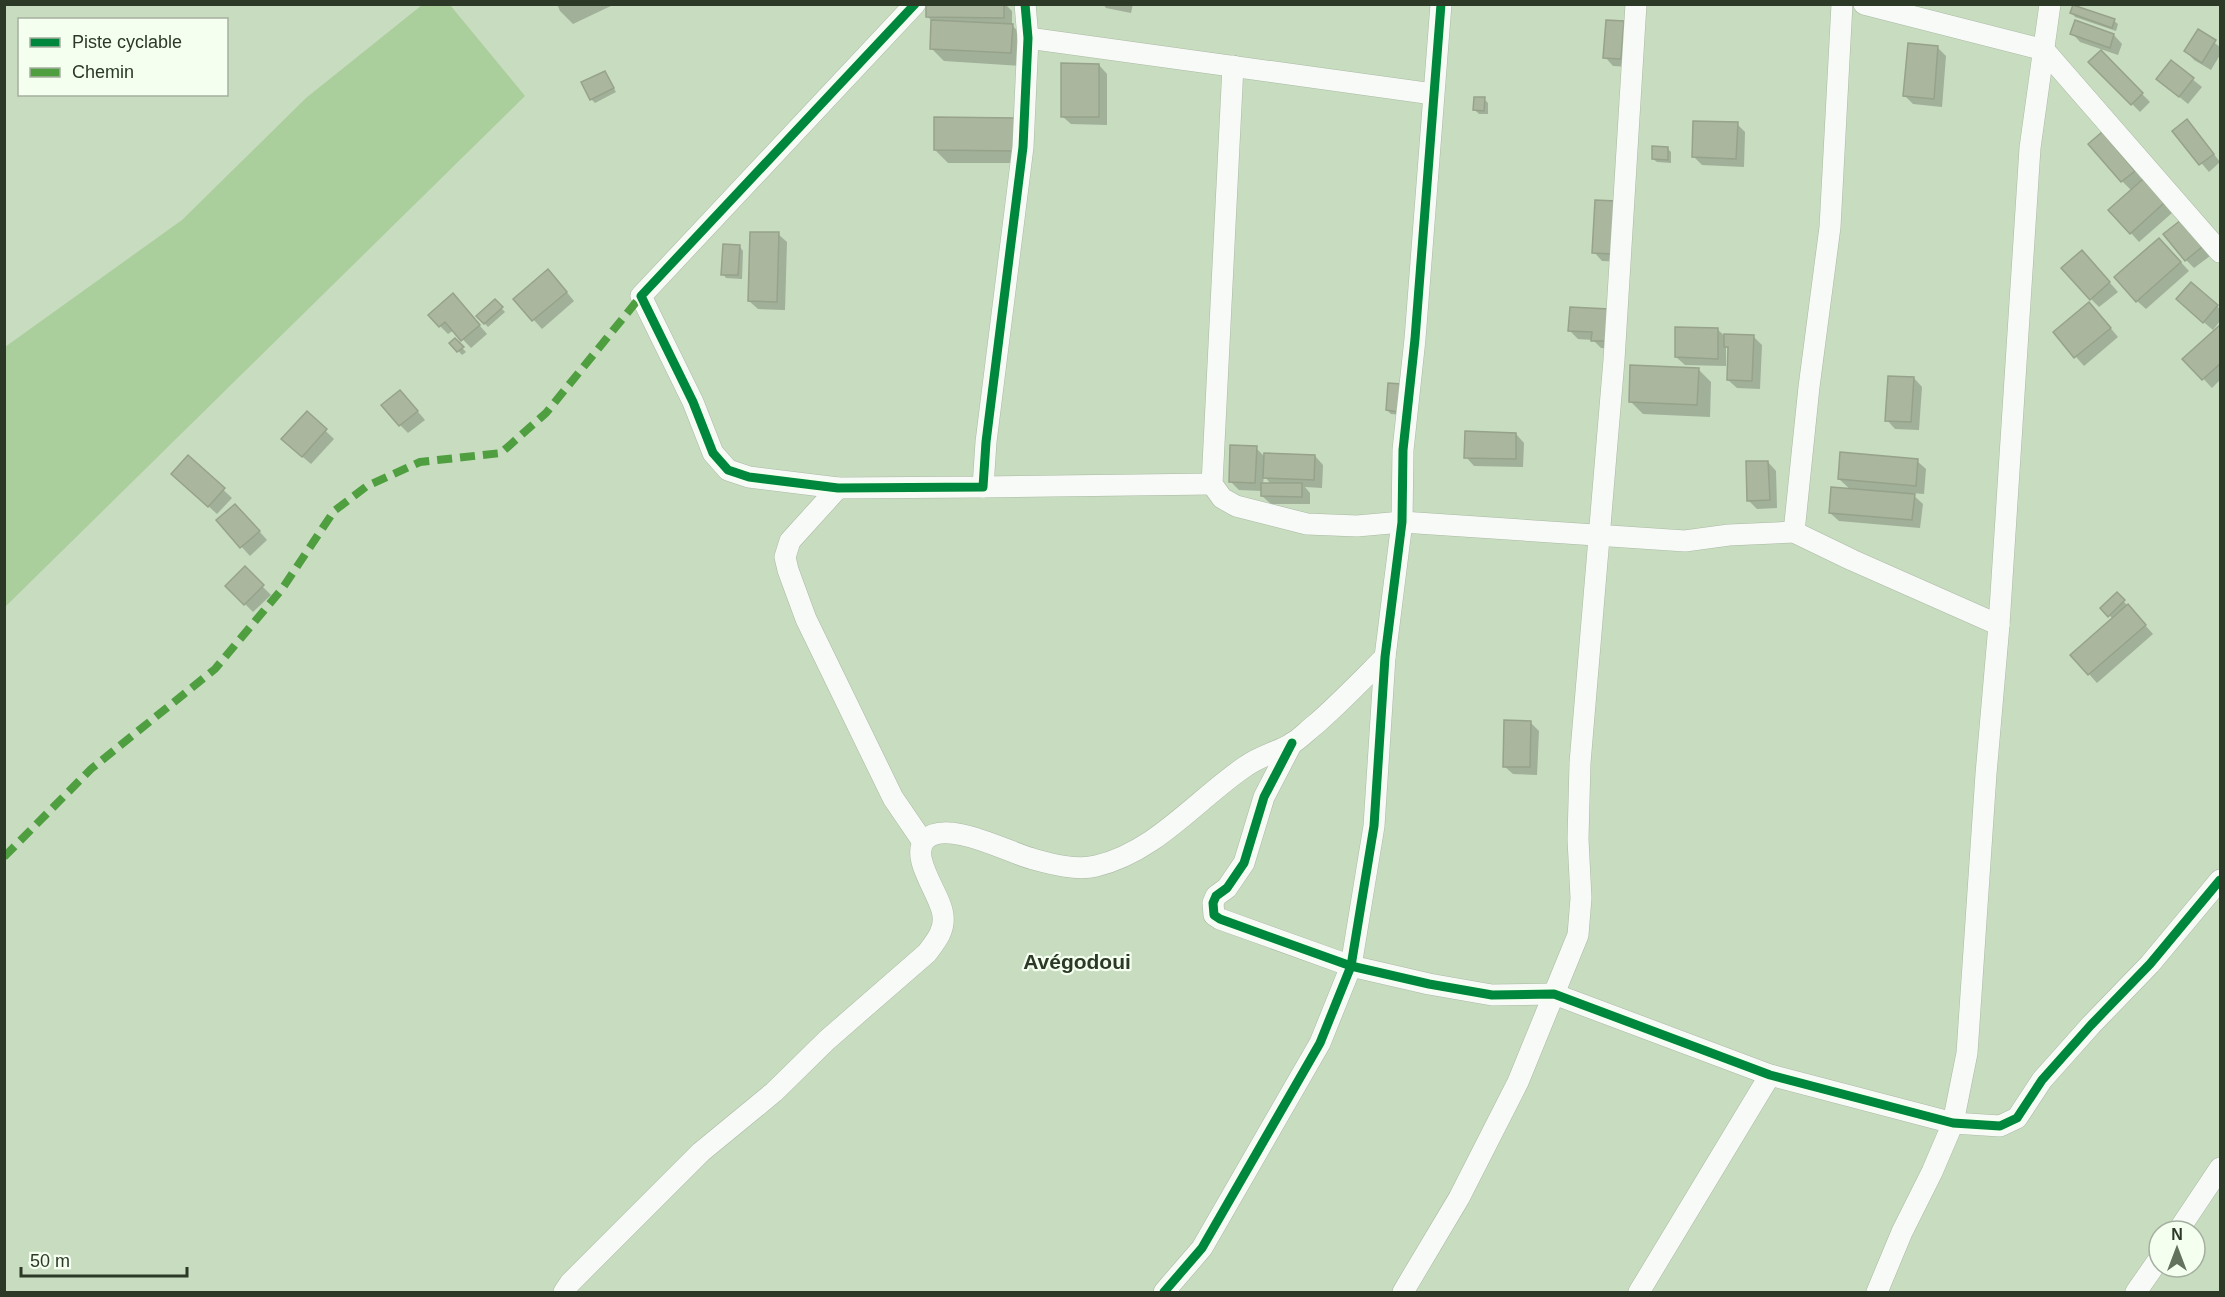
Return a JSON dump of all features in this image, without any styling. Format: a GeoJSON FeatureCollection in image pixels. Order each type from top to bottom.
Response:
{"type":"FeatureCollection","features":[{"type":"Feature","properties":{"kind":"street"},"geometry":{"type":"LineString","coordinates":[[915,4],[640,296],[693,402],[713,453],[728,470],[749,477],[838,488],[1212,484]]}},
{"type":"Feature","properties":{"kind":"street"},"geometry":{"type":"LineString","coordinates":[[983,487],[986,442],[1023,147],[1028,38],[1025,4]]}},
{"type":"Feature","properties":{"kind":"street"},"geometry":{"type":"LineString","coordinates":[[1164,1293],[1202,1248],[1320,1043],[1351,966],[1374,826],[1385,657],[1402,522],[1403,450],[1415,339],[1441,4]]}},
{"type":"Feature","properties":{"kind":"street"},"geometry":{"type":"LineString","coordinates":[[1403,1293],[1459,1198],[1507,1103],[1578,936],[1581,898],[1578,839],[1580,763],[1614,360],[1636,4]]}},
{"type":"Feature","properties":{"kind":"street"},"geometry":{"type":"LineString","coordinates":[[1794,532],[1809,387],[1830,226],[1842,4]]}},
{"type":"Feature","properties":{"kind":"street"},"geometry":{"type":"LineString","coordinates":[[1864,4],[2044,50],[2220,252]]}},
{"type":"Feature","properties":{"kind":"street"},"geometry":{"type":"LineString","coordinates":[[1877,1293],[1902,1232],[1953,1123],[1967,1053],[1986,774],[1999,625],[2030,148],[2050,4]]}},
{"type":"Feature","properties":{"kind":"street"},"geometry":{"type":"LineString","coordinates":[[1028,38],[1433,94]]}},
{"type":"Feature","properties":{"kind":"street"},"geometry":{"type":"LineString","coordinates":[[1233,66],[1212,484],[1222,498],[1236,506],[1307,524],[1357,526],[1402,522],[1685,541],[1729,535],[1794,532],[1999,625]]}},
{"type":"Feature","properties":{"kind":"street"},"geometry":{"type":"LineString","coordinates":[[838,488],[790,541],[785,556],[788,570],[806,619],[893,798],[923,842]]}},
{"type":"Feature","properties":{"kind":"street"},"geometry":{"type":"LineString","coordinates":[[564,1293],[570,1283],[701,1152],[774,1092],[827,1040],[927,953],[939,937],[944,916],[923,869],[921,851],[923,842],[945,832],[988,842],[1032,859],[1073,867],[1095,867],[1119,858],[1155,839],[1247,765],[1292,743],[1337,706],[1385,657]]}},
{"type":"Feature","properties":{"kind":"street"},"geometry":{"type":"LineString","coordinates":[[1292,743],[1264,797],[1244,863],[1227,888],[1216,897],[1214,915],[1220,919],[1351,966],[1429,984],[1492,995],[1554,994],[1770,1075],[1953,1123],[2000,1126],[2017,1118],[2042,1080],[2150,964],[2220,880]]}},
{"type":"Feature","properties":{"kind":"street"},"geometry":{"type":"LineString","coordinates":[[1639,1293],[1770,1075]]}},
{"type":"Feature","properties":{"kind":"street"},"geometry":{"type":"LineString","coordinates":[[2186,1219],[2220,1168]]}},
{"type":"Feature","properties":{"kind":"street"},"geometry":{"type":"LineString","coordinates":[[2136,1293],[2147,1277]]}},
{"type":"Feature","properties":{"kind":"green space"},"geometry":{"type":"Polygon","coordinates":[[[422,5],[450,5],[525,96],[5,607],[5,347],[182,220],[306,98],[422,5]]]}},
{"type":"Feature","properties":{"kind":"building"},"geometry":{"type":"Polygon","coordinates":[[[926,4],[1004,4],[1004,18],[926,17],[926,4]]]}},
{"type":"Feature","properties":{"kind":"building"},"geometry":{"type":"Polygon","coordinates":[[[2073,5],[2115,19],[2112,28],[2070,13],[2073,5]]]}},
{"type":"Feature","properties":{"kind":"building"},"geometry":{"type":"Polygon","coordinates":[[[931,20],[1013,24],[1011,53],[930,49],[931,20]]]}},
{"type":"Feature","properties":{"kind":"building"},"geometry":{"type":"Polygon","coordinates":[[[1606,20],[1624,21],[1621,59],[1603,58],[1606,20]]]}},
{"type":"Feature","properties":{"kind":"building"},"geometry":{"type":"Polygon","coordinates":[[[2075,20],[2114,34],[2110,48],[2070,34],[2075,20]]]}},
{"type":"Feature","properties":{"kind":"building"},"geometry":{"type":"Polygon","coordinates":[[[2198,29],[2216,40],[2202,63],[2184,51],[2198,29]]]}},
{"type":"Feature","properties":{"kind":"building"},"geometry":{"type":"Polygon","coordinates":[[[1908,43],[1938,46],[1934,99],[1903,96],[1908,43]]]}},
{"type":"Feature","properties":{"kind":"building"},"geometry":{"type":"Polygon","coordinates":[[[2101,50],[2143,93],[2131,105],[2088,62],[2101,50]]]}},
{"type":"Feature","properties":{"kind":"building"},"geometry":{"type":"Polygon","coordinates":[[[2171,60],[2194,78],[2179,97],[2156,79],[2171,60]]]}},
{"type":"Feature","properties":{"kind":"building"},"geometry":{"type":"Polygon","coordinates":[[[1061,63],[1099,64],[1099,117],[1061,117],[1061,63]]]}},
{"type":"Feature","properties":{"kind":"building"},"geometry":{"type":"Polygon","coordinates":[[[605,71],[614,88],[590,100],[581,82],[605,71]]]}},
{"type":"Feature","properties":{"kind":"building"},"geometry":{"type":"Polygon","coordinates":[[[1474,97],[1485,97],[1484,111],[1473,110],[1474,97]]]}},
{"type":"Feature","properties":{"kind":"building"},"geometry":{"type":"Polygon","coordinates":[[[934,117],[1016,118],[1014,151],[934,150],[934,117]]]}},
{"type":"Feature","properties":{"kind":"building"},"geometry":{"type":"Polygon","coordinates":[[[2187,119],[2214,154],[2199,165],[2172,131],[2187,119]]]}},
{"type":"Feature","properties":{"kind":"building"},"geometry":{"type":"Polygon","coordinates":[[[1693,121],[1738,122],[1736,159],[1692,157],[1693,121]]]}},
{"type":"Feature","properties":{"kind":"building"},"geometry":{"type":"Polygon","coordinates":[[[2102,132],[2135,171],[2121,182],[2088,144],[2102,132]]]}},
{"type":"Feature","properties":{"kind":"building"},"geometry":{"type":"Polygon","coordinates":[[[1652,146],[1668,147],[1668,160],[1652,159],[1652,146]]]}},
{"type":"Feature","properties":{"kind":"building"},"geometry":{"type":"Polygon","coordinates":[[[2143,179],[2164,203],[2130,234],[2108,210],[2143,179]]]}},
{"type":"Feature","properties":{"kind":"building"},"geometry":{"type":"Polygon","coordinates":[[[1595,200],[1616,201],[1614,254],[1592,253],[1595,200]]]}},
{"type":"Feature","properties":{"kind":"building"},"geometry":{"type":"Polygon","coordinates":[[[2181,220],[2203,246],[2185,261],[2163,234],[2181,220]]]}},
{"type":"Feature","properties":{"kind":"building"},"geometry":{"type":"Polygon","coordinates":[[[750,232],[779,232],[777,302],[748,301],[750,232]]]}},
{"type":"Feature","properties":{"kind":"building"},"geometry":{"type":"Polygon","coordinates":[[[2159,238],[2181,262],[2136,302],[2114,277],[2159,238]]]}},
{"type":"Feature","properties":{"kind":"building"},"geometry":{"type":"Polygon","coordinates":[[[723,244],[740,245],[738,275],[721,275],[723,244]]]}},
{"type":"Feature","properties":{"kind":"building"},"geometry":{"type":"Polygon","coordinates":[[[2082,250],[2110,282],[2090,300],[2061,268],[2082,250]]]}},
{"type":"Feature","properties":{"kind":"building"},"geometry":{"type":"Polygon","coordinates":[[[548,269],[567,292],[532,321],[513,299],[548,269]]]}},
{"type":"Feature","properties":{"kind":"building"},"geometry":{"type":"Polygon","coordinates":[[[2191,282],[2218,305],[2203,323],[2176,299],[2191,282]]]}},
{"type":"Feature","properties":{"kind":"building"},"geometry":{"type":"Polygon","coordinates":[[[453,293],[480,325],[461,341],[445,322],[439,327],[428,315],[453,293]]]}},
{"type":"Feature","properties":{"kind":"building"},"geometry":{"type":"Polygon","coordinates":[[[495,299],[503,307],[484,324],[476,316],[495,299]]]}},
{"type":"Feature","properties":{"kind":"building"},"geometry":{"type":"Polygon","coordinates":[[[2089,302],[2111,328],[2074,358],[2053,332],[2089,302]]]}},
{"type":"Feature","properties":{"kind":"building"},"geometry":{"type":"Polygon","coordinates":[[[1570,307],[1609,309],[1607,341],[1591,341],[1592,332],[1568,331],[1570,307]]]}},
{"type":"Feature","properties":{"kind":"building"},"geometry":{"type":"Polygon","coordinates":[[[2220,325],[2220,364],[2202,380],[2182,359],[2220,325]]]}},
{"type":"Feature","properties":{"kind":"building"},"geometry":{"type":"Polygon","coordinates":[[[1675,327],[1718,328],[1718,359],[1675,357],[1675,327]]]}},
{"type":"Feature","properties":{"kind":"building"},"geometry":{"type":"Polygon","coordinates":[[[1724,334],[1754,335],[1752,381],[1727,380],[1728,347],[1724,347],[1724,334]]]}},
{"type":"Feature","properties":{"kind":"building"},"geometry":{"type":"Polygon","coordinates":[[[455,338],[464,347],[457,352],[449,343],[455,338]]]}},
{"type":"Feature","properties":{"kind":"building"},"geometry":{"type":"Polygon","coordinates":[[[1630,365],[1699,368],[1697,405],[1629,402],[1630,365]]]}},
{"type":"Feature","properties":{"kind":"building"},"geometry":{"type":"Polygon","coordinates":[[[1888,376],[1914,377],[1911,422],[1885,421],[1888,376]]]}},
{"type":"Feature","properties":{"kind":"building"},"geometry":{"type":"Polygon","coordinates":[[[1388,383],[1401,384],[1399,412],[1386,410],[1388,383]]]}},
{"type":"Feature","properties":{"kind":"building"},"geometry":{"type":"Polygon","coordinates":[[[400,390],[418,411],[399,426],[381,405],[400,390]]]}},
{"type":"Feature","properties":{"kind":"building"},"geometry":{"type":"Polygon","coordinates":[[[307,411],[327,429],[302,457],[281,439],[307,411]]]}},
{"type":"Feature","properties":{"kind":"building"},"geometry":{"type":"Polygon","coordinates":[[[1465,431],[1516,433],[1516,459],[1464,458],[1465,431]]]}},
{"type":"Feature","properties":{"kind":"building"},"geometry":{"type":"Polygon","coordinates":[[[1230,445],[1257,446],[1255,483],[1229,482],[1230,445]]]}},
{"type":"Feature","properties":{"kind":"building"},"geometry":{"type":"Polygon","coordinates":[[[1840,452],[1918,459],[1916,486],[1838,479],[1840,452]]]}},
{"type":"Feature","properties":{"kind":"building"},"geometry":{"type":"Polygon","coordinates":[[[1264,453],[1315,455],[1314,480],[1263,478],[1264,453]]]}},
{"type":"Feature","properties":{"kind":"building"},"geometry":{"type":"Polygon","coordinates":[[[188,455],[225,488],[208,507],[171,474],[188,455]]]}},
{"type":"Feature","properties":{"kind":"building"},"geometry":{"type":"Polygon","coordinates":[[[1746,461],[1768,461],[1770,500],[1747,501],[1746,461]]]}},
{"type":"Feature","properties":{"kind":"building"},"geometry":{"type":"Polygon","coordinates":[[[1261,483],[1302,483],[1302,497],[1261,496],[1261,483]]]}},
{"type":"Feature","properties":{"kind":"building"},"geometry":{"type":"Polygon","coordinates":[[[1831,487],[1915,494],[1912,520],[1829,513],[1831,487]]]}},
{"type":"Feature","properties":{"kind":"building"},"geometry":{"type":"Polygon","coordinates":[[[235,504],[260,531],[240,548],[216,520],[235,504]]]}},
{"type":"Feature","properties":{"kind":"building"},"geometry":{"type":"Polygon","coordinates":[[[245,566],[264,585],[244,605],[225,586],[245,566]]]}},
{"type":"Feature","properties":{"kind":"building"},"geometry":{"type":"Polygon","coordinates":[[[2117,592],[2125,600],[2108,617],[2100,608],[2117,592]]]}},
{"type":"Feature","properties":{"kind":"building"},"geometry":{"type":"Polygon","coordinates":[[[2128,604],[2146,625],[2088,675],[2070,655],[2128,604]]]}},
{"type":"Feature","properties":{"kind":"building"},"geometry":{"type":"Polygon","coordinates":[[[1504,720],[1531,721],[1530,767],[1503,767],[1504,720]]]}},
{"type":"Feature","properties":{"kind":"marked path"},"geometry":{"type":"LineString","coordinates":[[4,857],[91,769],[215,669],[282,589],[334,511],[367,486],[420,462],[501,453],[546,413],[641,296]]}},
{"type":"Feature","properties":{"kind":"cycle path"},"geometry":{"type":"LineString","coordinates":[[915,4],[641,296],[693,402],[713,453],[728,470],[749,477],[838,488],[983,487],[986,442],[1023,147],[1028,38],[1025,4]]}},
{"type":"Feature","properties":{"kind":"cycle path"},"geometry":{"type":"LineString","coordinates":[[1164,1292],[1202,1248],[1320,1043],[1351,966],[1374,826],[1385,657],[1402,522],[1403,450],[1415,339],[1441,4]]}},
{"type":"Feature","properties":{"kind":"cycle path"},"geometry":{"type":"LineString","coordinates":[[1292,743],[1264,797],[1244,863],[1227,888],[1216,896],[1213,903],[1214,915],[1220,919],[1351,966],[1429,984],[1492,995],[1554,994],[1770,1075],[1953,1123],[2000,1126],[2017,1118],[2042,1080],[2150,964],[2220,880]]}},
{"type":"Feature","properties":{"kind":"district","name":"Avégodoui"},"geometry":{"type":"Point","coordinates":[1077,961]}}]}
